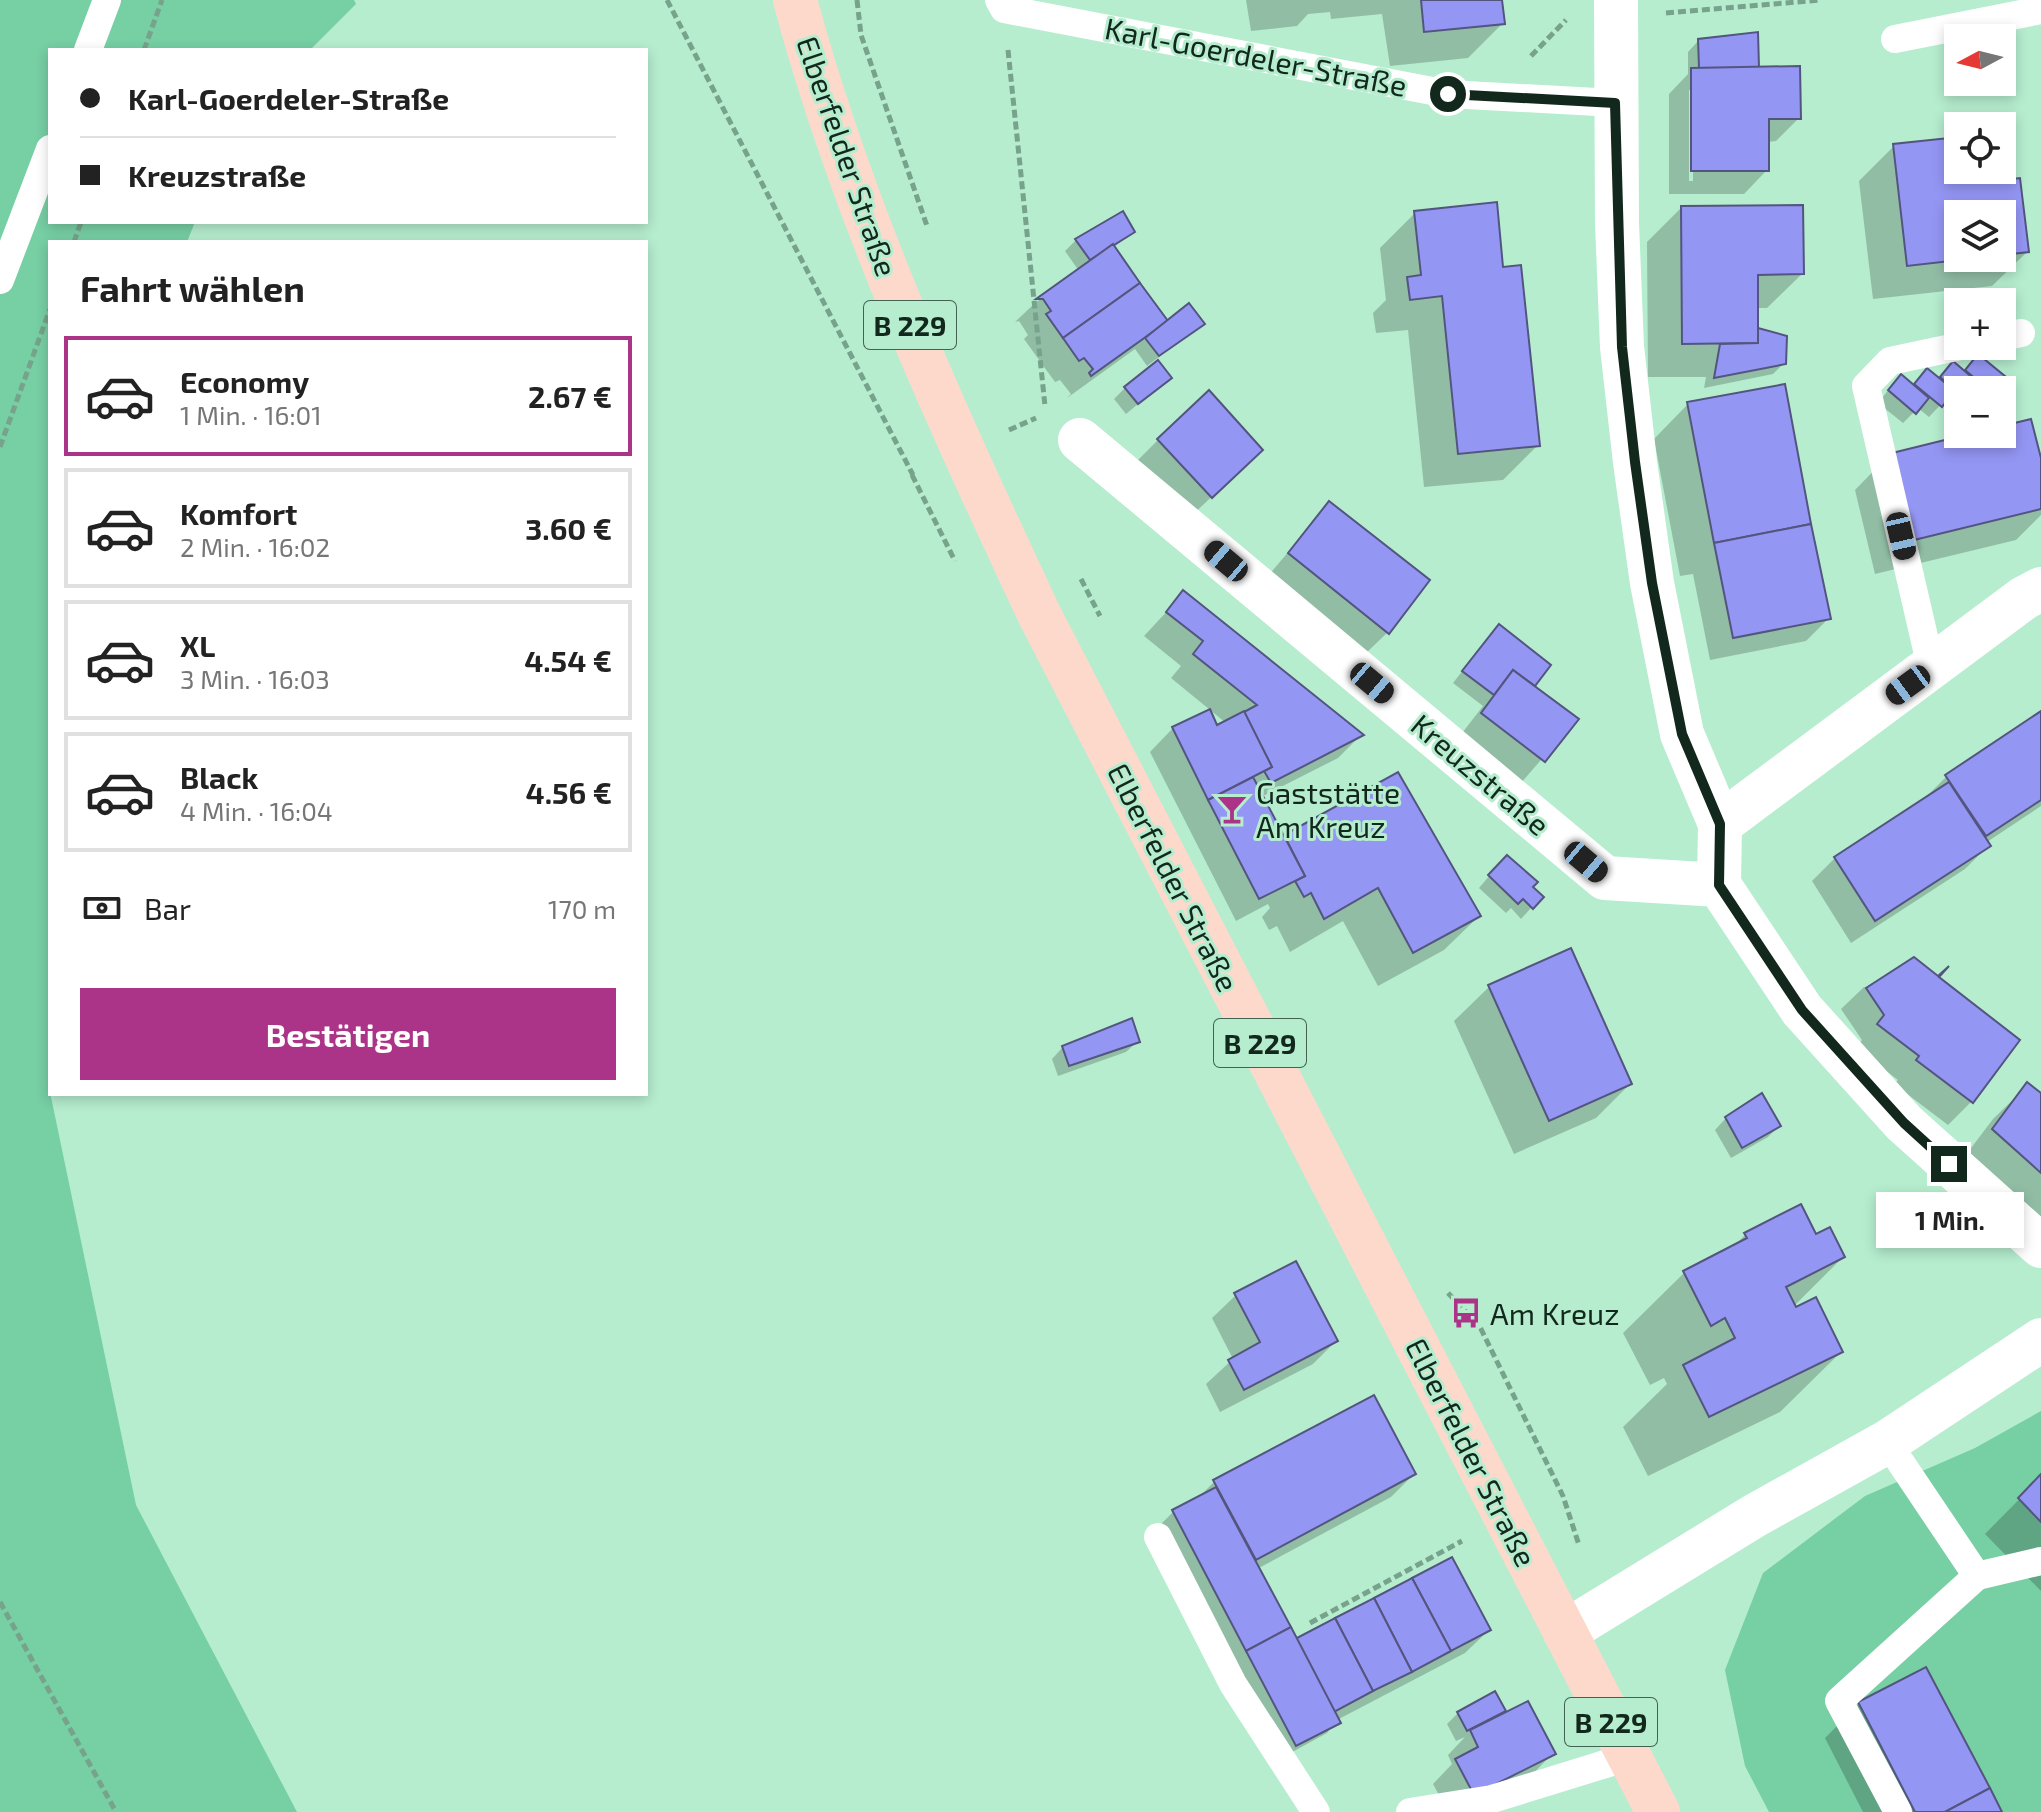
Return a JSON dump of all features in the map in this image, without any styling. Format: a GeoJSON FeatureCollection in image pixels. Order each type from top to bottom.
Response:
{"type":"FeatureCollection","features":[{"type":"Feature","properties":{"kind":"main road","name":"Elberfelder Straße"},"geometry":{"type":"LineString","coordinates":[[795,0],[860,198],[962,450],[1072,679],[1506,1518],[1583,1621],[1628,1757],[1658,1812]]}},
{"type":"Feature","properties":{"kind":"street"},"geometry":{"type":"LineString","coordinates":[[1616,9],[1615,103],[1622,347],[1652,583],[1682,734],[1720,824],[1719,885],[1802,1010],[1904,1123],[2041,1246]]}},
{"type":"Feature","properties":{"kind":"street","name":"Kreuzstraße"},"geometry":{"type":"LineString","coordinates":[[1080,440],[1605,878],[1719,885]]}},
{"type":"Feature","properties":{"kind":"street"},"geometry":{"type":"LineString","coordinates":[[1720,824],[2041,589]]}},
{"type":"Feature","properties":{"kind":"street"},"geometry":{"type":"LineString","coordinates":[[1583,1621],[1754,1516],[1887,1442],[2041,1340]]}},
{"type":"Feature","properties":{"kind":"lane"},"geometry":{"type":"LineString","coordinates":[[89,48],[107,0]]}},
{"type":"Feature","properties":{"kind":"lane","name":"Karl-Goerdeler-Straße"},"geometry":{"type":"LineString","coordinates":[[1001,4],[1448,94],[1615,103]]}},
{"type":"Feature","properties":{"kind":"lane"},"geometry":{"type":"LineString","coordinates":[[1895,39],[2041,10]]}},
{"type":"Feature","properties":{"kind":"lane"},"geometry":{"type":"LineString","coordinates":[[0,280],[48,154]]}},
{"type":"Feature","properties":{"kind":"lane"},"geometry":{"type":"LineString","coordinates":[[1931,667],[1866,386],[1890,361],[1944,350]]}},
{"type":"Feature","properties":{"kind":"lane"},"geometry":{"type":"LineString","coordinates":[[1887,1442],[1977,1576]]}},
{"type":"Feature","properties":{"kind":"lane"},"geometry":{"type":"LineString","coordinates":[[1158,1537],[1233,1684],[1316,1812]]}},
{"type":"Feature","properties":{"kind":"lane"},"geometry":{"type":"LineString","coordinates":[[1898,1812],[1839,1701],[1977,1576],[2041,1561]]}},
{"type":"Feature","properties":{"kind":"lane"},"geometry":{"type":"LineString","coordinates":[[1410,1812],[1492,1799],[1628,1757]]}},
{"type":"Feature","properties":{"kind":"path"},"geometry":{"type":"LineString","coordinates":[[145,48],[162,0]]}},
{"type":"Feature","properties":{"kind":"path"},"geometry":{"type":"LineString","coordinates":[[667,0],[912,475],[1045,414],[1001,4]]}},
{"type":"Feature","properties":{"kind":"path"},"geometry":{"type":"LineString","coordinates":[[857,0],[861,35],[928,230]]}},
{"type":"Feature","properties":{"kind":"path"},"geometry":{"type":"LineString","coordinates":[[1616,9],[1821,0]]}},
{"type":"Feature","properties":{"kind":"path"},"geometry":{"type":"LineString","coordinates":[[0,447],[48,315]]}},
{"type":"Feature","properties":{"kind":"path"},"geometry":{"type":"LineString","coordinates":[[1000,418],[1014,445]]}},
{"type":"Feature","properties":{"kind":"path"},"geometry":{"type":"LineString","coordinates":[[1079,573],[1107,630]]}},
{"type":"Feature","properties":{"kind":"path"},"geometry":{"type":"LineString","coordinates":[[1441,1285],[1480,1327],[1563,1496],[1583,1621]]}},
{"type":"Feature","properties":{"kind":"path"},"geometry":{"type":"LineString","coordinates":[[1310,1623],[1506,1518]]}},
{"type":"Feature","properties":{"kind":"path"},"geometry":{"type":"LineString","coordinates":[[0,1602],[116,1812]]}},
{"type":"Feature","properties":{"kind":"green space"},"geometry":{"type":"Polygon","coordinates":[[[0,0],[354,0],[356,4],[312,48],[48,48],[48,224],[194,224],[188,240],[48,240],[48,1096],[51,1096],[136,1505],[297,1812],[0,1812],[0,0]]]}},
{"type":"Feature","properties":{"kind":"green space"},"geometry":{"type":"Polygon","coordinates":[[[2041,1411],[2041,1812],[1769,1812],[1745,1766],[1725,1670],[1763,1573],[1865,1496],[1975,1448],[2041,1411]]]}},
{"type":"Feature","properties":{"kind":"building"},"geometry":{"type":"Polygon","coordinates":[[[1421,0],[1502,0],[1505,24],[1424,32],[1421,0]]]}},
{"type":"Feature","properties":{"kind":"building"},"geometry":{"type":"Polygon","coordinates":[[[1758,32],[1759,68],[1699,68],[1698,39],[1758,32]]]}},
{"type":"Feature","properties":{"kind":"building"},"geometry":{"type":"Polygon","coordinates":[[[1800,66],[1801,119],[1769,119],[1769,171],[1691,171],[1691,68],[1800,66]]]}},
{"type":"Feature","properties":{"kind":"building"},"geometry":{"type":"Polygon","coordinates":[[[1944,139],[1944,184],[2016,184],[2016,178],[2020,178],[2029,252],[2016,253],[2016,200],[1944,200],[1944,262],[1907,266],[1893,144],[1944,139]]]}},
{"type":"Feature","properties":{"kind":"building"},"geometry":{"type":"Polygon","coordinates":[[[1497,202],[1503,267],[1521,265],[1540,446],[1458,454],[1442,296],[1410,300],[1407,277],[1421,275],[1414,211],[1497,202]]]}},
{"type":"Feature","properties":{"kind":"building"},"geometry":{"type":"Polygon","coordinates":[[[1803,205],[1804,274],[1758,275],[1758,343],[1682,344],[1681,206],[1803,205]]]}},
{"type":"Feature","properties":{"kind":"building"},"geometry":{"type":"Polygon","coordinates":[[[1123,211],[1135,232],[1090,260],[1075,239],[1123,211]]]}},
{"type":"Feature","properties":{"kind":"building"},"geometry":{"type":"Polygon","coordinates":[[[1113,244],[1140,283],[1063,338],[1046,314],[1051,311],[1043,299],[1036,299],[1113,244]]]}},
{"type":"Feature","properties":{"kind":"building"},"geometry":{"type":"Polygon","coordinates":[[[1140,283],[1168,321],[1091,376],[1089,373],[1093,369],[1084,358],[1079,361],[1063,338],[1140,283]]]}},
{"type":"Feature","properties":{"kind":"building"},"geometry":{"type":"Polygon","coordinates":[[[1189,303],[1205,324],[1159,356],[1145,338],[1189,303]]]}},
{"type":"Feature","properties":{"kind":"building"},"geometry":{"type":"Polygon","coordinates":[[[1758,328],[1787,336],[1786,364],[1714,378],[1720,344],[1758,343],[1758,328]]]}},
{"type":"Feature","properties":{"kind":"building"},"geometry":{"type":"Polygon","coordinates":[[[1158,360],[1172,378],[1138,404],[1124,387],[1158,360]]]}},
{"type":"Feature","properties":{"kind":"building"},"geometry":{"type":"Polygon","coordinates":[[[1973,360],[1985,360],[2005,376],[1972,376],[1965,370],[1973,360]]]}},
{"type":"Feature","properties":{"kind":"building"},"geometry":{"type":"Polygon","coordinates":[[[1953,361],[1970,376],[1944,376],[1944,381],[1940,377],[1953,361]]]}},
{"type":"Feature","properties":{"kind":"building"},"geometry":{"type":"Polygon","coordinates":[[[1927,368],[1944,382],[1944,405],[1942,407],[1914,384],[1927,368]]]}},
{"type":"Feature","properties":{"kind":"building"},"geometry":{"type":"Polygon","coordinates":[[[1901,374],[1929,398],[1916,414],[1888,390],[1901,374]]]}},
{"type":"Feature","properties":{"kind":"building"},"geometry":{"type":"Polygon","coordinates":[[[1785,384],[1811,524],[1714,543],[1687,402],[1785,384]]]}},
{"type":"Feature","properties":{"kind":"building"},"geometry":{"type":"Polygon","coordinates":[[[1209,390],[1263,450],[1212,498],[1157,439],[1209,390]]]}},
{"type":"Feature","properties":{"kind":"building"},"geometry":{"type":"Polygon","coordinates":[[[2031,419],[2041,458],[2041,509],[1910,541],[1888,454],[1944,440],[1944,448],[2016,448],[2016,423],[2031,419]]]}},
{"type":"Feature","properties":{"kind":"building"},"geometry":{"type":"Polygon","coordinates":[[[1329,501],[1430,580],[1389,634],[1288,553],[1329,501]]]}},
{"type":"Feature","properties":{"kind":"building"},"geometry":{"type":"Polygon","coordinates":[[[1811,524],[1831,619],[1733,638],[1714,543],[1811,524]]]}},
{"type":"Feature","properties":{"kind":"building"},"geometry":{"type":"Polygon","coordinates":[[[1183,590],[1364,735],[1271,783],[1264,771],[1272,767],[1244,712],[1257,705],[1193,654],[1203,641],[1166,612],[1183,590]]]}},
{"type":"Feature","properties":{"kind":"building"},"geometry":{"type":"Polygon","coordinates":[[[1499,624],[1551,665],[1535,686],[1513,670],[1494,695],[1462,671],[1499,624]]]}},
{"type":"Feature","properties":{"kind":"building"},"geometry":{"type":"Polygon","coordinates":[[[1513,670],[1579,719],[1545,762],[1481,713],[1513,670]]]}},
{"type":"Feature","properties":{"kind":"building"},"geometry":{"type":"Polygon","coordinates":[[[1210,709],[1217,725],[1244,711],[1272,767],[1208,800],[1172,727],[1210,709]]]}},
{"type":"Feature","properties":{"kind":"building"},"geometry":{"type":"Polygon","coordinates":[[[2041,711],[2041,800],[1986,836],[1945,775],[2041,711]]]}},
{"type":"Feature","properties":{"kind":"building"},"geometry":{"type":"Polygon","coordinates":[[[1398,772],[1481,916],[1413,953],[1378,888],[1324,919],[1311,893],[1304,897],[1295,881],[1305,876],[1284,835],[1398,772]]]}},
{"type":"Feature","properties":{"kind":"building"},"geometry":{"type":"Polygon","coordinates":[[[1253,777],[1305,876],[1259,899],[1208,800],[1253,777]]]}},
{"type":"Feature","properties":{"kind":"building"},"geometry":{"type":"Polygon","coordinates":[[[1949,782],[1991,846],[1875,921],[1834,857],[1949,782]]]}},
{"type":"Feature","properties":{"kind":"building"},"geometry":{"type":"Polygon","coordinates":[[[1507,855],[1538,882],[1533,887],[1544,897],[1533,909],[1523,899],[1518,904],[1488,875],[1507,855]]]}},
{"type":"Feature","properties":{"kind":"building"},"geometry":{"type":"Polygon","coordinates":[[[1571,948],[1632,1084],[1549,1121],[1488,985],[1571,948]]]}},
{"type":"Feature","properties":{"kind":"building"},"geometry":{"type":"Polygon","coordinates":[[[1914,957],[1938,976],[1949,966],[1939,977],[2020,1040],[1973,1103],[1916,1060],[1919,1056],[1877,1024],[1884,1015],[1866,988],[1914,957]]]}},
{"type":"Feature","properties":{"kind":"building"},"geometry":{"type":"Polygon","coordinates":[[[1132,1018],[1140,1042],[1069,1066],[1062,1046],[1132,1018]]]}},
{"type":"Feature","properties":{"kind":"building"},"geometry":{"type":"Polygon","coordinates":[[[2027,1082],[2041,1093],[2041,1173],[1992,1129],[2027,1082]]]}},
{"type":"Feature","properties":{"kind":"building"},"geometry":{"type":"Polygon","coordinates":[[[1762,1093],[1781,1126],[1742,1148],[1725,1117],[1762,1093]]]}},
{"type":"Feature","properties":{"kind":"building"},"geometry":{"type":"Polygon","coordinates":[[[1801,1204],[1816,1234],[1830,1227],[1845,1257],[1786,1287],[1796,1307],[1816,1297],[1843,1352],[1709,1417],[1683,1365],[1735,1338],[1725,1318],[1711,1326],[1683,1271],[1747,1238],[1744,1233],[1801,1204]]]}},
{"type":"Feature","properties":{"kind":"building"},"geometry":{"type":"Polygon","coordinates":[[[1296,1261],[1338,1341],[1244,1390],[1228,1360],[1260,1342],[1234,1293],[1296,1261]]]}},
{"type":"Feature","properties":{"kind":"building"},"geometry":{"type":"Polygon","coordinates":[[[1374,1395],[1416,1474],[1256,1560],[1213,1480],[1374,1395]]]}},
{"type":"Feature","properties":{"kind":"building"},"geometry":{"type":"Polygon","coordinates":[[[2041,1474],[2041,1522],[2018,1498],[2041,1474]]]}},
{"type":"Feature","properties":{"kind":"building"},"geometry":{"type":"Polygon","coordinates":[[[1216,1487],[1291,1627],[1246,1651],[1172,1510],[1216,1487]]]}},
{"type":"Feature","properties":{"kind":"building"},"geometry":{"type":"Polygon","coordinates":[[[1452,1557],[1491,1630],[1451,1651],[1412,1578],[1452,1557]]]}},
{"type":"Feature","properties":{"kind":"building"},"geometry":{"type":"Polygon","coordinates":[[[1412,1578],[1451,1651],[1412,1672],[1374,1598],[1412,1578]]]}},
{"type":"Feature","properties":{"kind":"building"},"geometry":{"type":"Polygon","coordinates":[[[1374,1598],[1412,1672],[1373,1691],[1335,1618],[1374,1598]]]}},
{"type":"Feature","properties":{"kind":"building"},"geometry":{"type":"Polygon","coordinates":[[[1335,1618],[1373,1691],[1334,1712],[1295,1639],[1335,1618]]]}},
{"type":"Feature","properties":{"kind":"building"},"geometry":{"type":"Polygon","coordinates":[[[1291,1627],[1341,1723],[1296,1746],[1246,1651],[1291,1627]]]}},
{"type":"Feature","properties":{"kind":"building"},"geometry":{"type":"Polygon","coordinates":[[[1926,1667],[1990,1788],[1945,1812],[1915,1812],[1858,1702],[1926,1667]]]}},
{"type":"Feature","properties":{"kind":"building"},"geometry":{"type":"Polygon","coordinates":[[[1495,1691],[1506,1711],[1467,1731],[1457,1712],[1495,1691]]]}},
{"type":"Feature","properties":{"kind":"building"},"geometry":{"type":"Polygon","coordinates":[[[1528,1701],[1556,1754],[1474,1795],[1455,1759],[1478,1747],[1470,1730],[1528,1701]]]}},
{"type":"Feature","properties":{"kind":"building"},"geometry":{"type":"Polygon","coordinates":[[[1990,1788],[2002,1812],[1945,1812],[1990,1788]]]}},
{"type":"Feature","properties":{"kind":"place","name":"Gaststätte Am Kreuz"},"geometry":{"type":"Point","coordinates":[1232,809]}},
{"type":"Feature","properties":{"kind":"place","name":"Am Kreuz"},"geometry":{"type":"Point","coordinates":[1466,1313]}},
{"type":"Feature","properties":{"kind":"route"},"geometry":{"type":"LineString","coordinates":[[1448,94],[1615,103],[1622,347],[1635,462],[1652,583],[1682,734],[1720,824],[1719,885],[1802,1010],[1904,1123],[1949,1164]]}}]}
